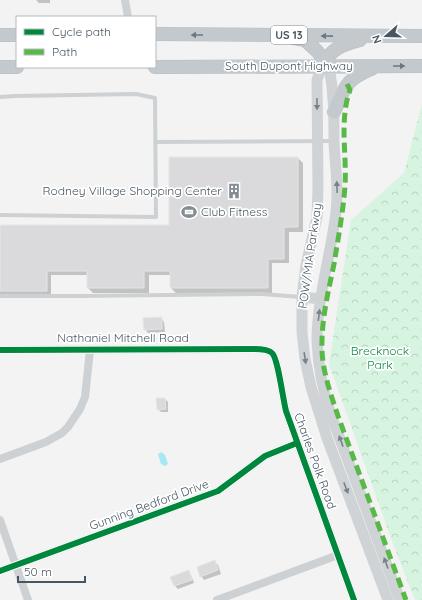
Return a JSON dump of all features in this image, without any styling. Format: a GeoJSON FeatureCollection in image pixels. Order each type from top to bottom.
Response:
{"type":"FeatureCollection","features":[{"type":"Feature","properties":{"kind":"highway","name":"US 13"},"geometry":{"type":"LineString","coordinates":[[156,34],[422,36]]}},
{"type":"Feature","properties":{"kind":"highway"},"geometry":{"type":"LineString","coordinates":[[0,35],[16,35]]}},
{"type":"Feature","properties":{"kind":"highway"},"geometry":{"type":"LineString","coordinates":[[280,35],[305,40],[317,51],[325,64],[335,49],[343,44],[373,36]]}},
{"type":"Feature","properties":{"kind":"highway","name":"South Dupont Highway"},"geometry":{"type":"LineString","coordinates":[[156,67],[325,64],[422,66]]}},
{"type":"Feature","properties":{"kind":"highway"},"geometry":{"type":"LineString","coordinates":[[334,112],[347,84],[354,77],[377,66]]}},
{"type":"Feature","properties":{"kind":"highway"},"geometry":{"type":"LineString","coordinates":[[0,67],[16,67]]}},
{"type":"Feature","properties":{"kind":"main road","name":"POW/MIA Parkway"},"geometry":{"type":"LineString","coordinates":[[325,64],[333,86],[337,190],[336,211],[318,325],[317,340],[319,369],[326,398],[400,600]]}},
{"type":"Feature","properties":{"kind":"main road","name":"POW/MIA Parkway"},"geometry":{"type":"LineString","coordinates":[[325,64],[317,80],[317,217],[306,266],[302,297],[302,332],[305,359],[311,387],[327,438],[388,600]]}},
{"type":"Feature","properties":{"kind":"main road"},"geometry":{"type":"LineString","coordinates":[[302,297],[322,299]]}},
{"type":"Feature","properties":{"kind":"street"},"geometry":{"type":"LineString","coordinates":[[125,0],[128,16]]}},
{"type":"Feature","properties":{"kind":"street","name":"Nathaniel Mitchell Road"},"geometry":{"type":"LineString","coordinates":[[0,350],[246,348]]}},
{"type":"Feature","properties":{"kind":"street","name":"Charles Polk Road"},"geometry":{"type":"LineString","coordinates":[[246,348],[268,350],[276,358],[283,401],[354,600]]}},
{"type":"Feature","properties":{"kind":"street"},"geometry":{"type":"LineString","coordinates":[[0,459],[46,442],[62,433],[68,427],[86,397],[90,350]]}},
{"type":"Feature","properties":{"kind":"street","name":"Gunning Bedford Drive"},"geometry":{"type":"LineString","coordinates":[[0,571],[218,491],[265,456],[297,443]]}},
{"type":"Feature","properties":{"kind":"street"},"geometry":{"type":"LineString","coordinates":[[0,520],[28,600]]}},
{"type":"Feature","properties":{"kind":"street"},"geometry":{"type":"LineString","coordinates":[[217,600],[338,555]]}},
{"type":"Feature","properties":{"kind":"lane"},"geometry":{"type":"LineString","coordinates":[[0,97],[136,94],[155,98],[156,217],[0,216]]}},
{"type":"Feature","properties":{"kind":"lane"},"geometry":{"type":"LineString","coordinates":[[155,142],[334,141]]}},
{"type":"Feature","properties":{"kind":"lane"},"geometry":{"type":"LineString","coordinates":[[0,296],[262,294],[302,297]]}},
{"type":"Feature","properties":{"kind":"green space","name":"Brecknock Park"},"geometry":{"type":"Polygon","coordinates":[[[422,104],[422,600],[415,600],[392,541],[329,364],[351,220],[404,173],[422,104]]]}},
{"type":"Feature","properties":{"kind":"water"},"geometry":{"type":"Polygon","coordinates":[[[161,452],[165,455],[168,464],[165,466],[161,464],[158,454],[161,452]]]}},
{"type":"Feature","properties":{"kind":"building","name":"Rodney Village Shopping Center"},"geometry":{"type":"Polygon","coordinates":[[[169,157],[298,157],[298,227],[284,227],[284,259],[268,259],[268,288],[170,288],[170,271],[144,271],[144,288],[87,288],[87,271],[47,271],[47,291],[0,291],[0,225],[169,225],[169,157]]]}},
{"type":"Feature","properties":{"kind":"building"},"geometry":{"type":"Polygon","coordinates":[[[162,317],[162,329],[144,330],[143,318],[162,317]]]}},
{"type":"Feature","properties":{"kind":"building"},"geometry":{"type":"Polygon","coordinates":[[[156,398],[165,398],[166,409],[157,410],[156,398]]]}},
{"type":"Feature","properties":{"kind":"building"},"geometry":{"type":"Polygon","coordinates":[[[215,560],[218,570],[200,577],[197,567],[215,560]]]}},
{"type":"Feature","properties":{"kind":"building"},"geometry":{"type":"Polygon","coordinates":[[[189,570],[192,580],[174,586],[170,577],[189,570]]]}},
{"type":"Feature","properties":{"kind":"marked path"},"geometry":{"type":"LineString","coordinates":[[347,84],[350,90],[344,125],[345,186],[334,264],[327,296],[322,351],[328,384],[338,416],[406,600]]}},
{"type":"Feature","properties":{"kind":"cycle path"},"geometry":{"type":"LineString","coordinates":[[0,350],[256,349],[272,353],[276,363],[286,411],[354,600]]}},
{"type":"Feature","properties":{"kind":"cycle path"},"geometry":{"type":"LineString","coordinates":[[0,571],[218,491],[265,456],[297,443]]}},
{"type":"Feature","properties":{"kind":"place","name":"Rodney Village Shopping Center"},"geometry":{"type":"Point","coordinates":[234,191]}},
{"type":"Feature","properties":{"kind":"place","name":"Club Fitness"},"geometry":{"type":"Point","coordinates":[189,212]}}]}
